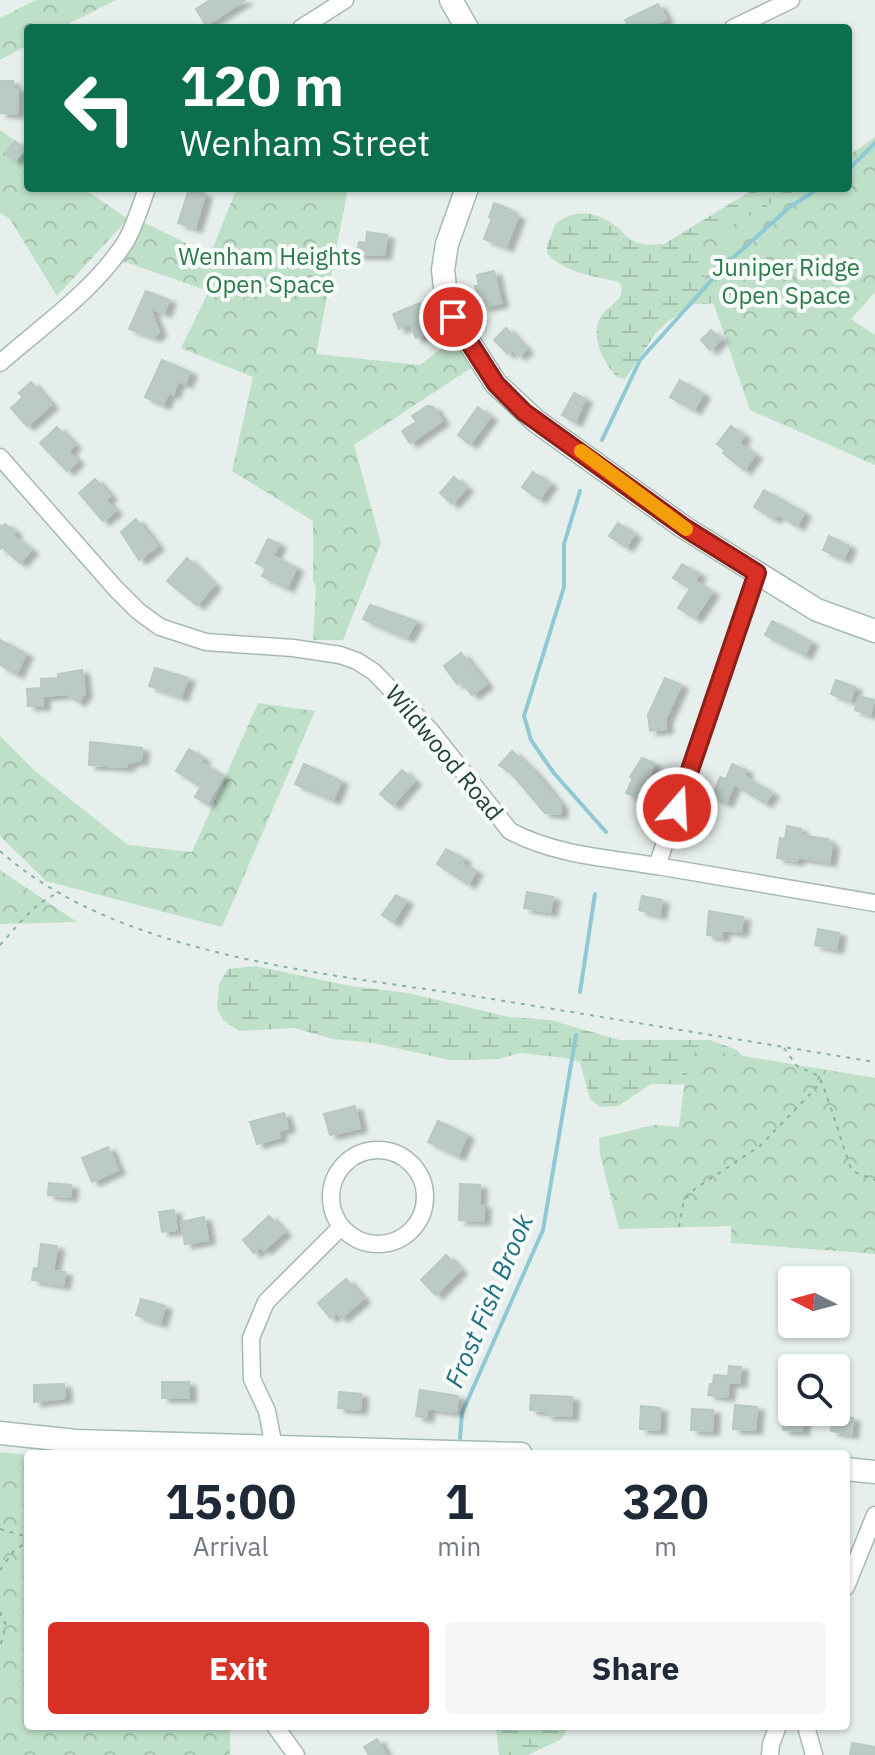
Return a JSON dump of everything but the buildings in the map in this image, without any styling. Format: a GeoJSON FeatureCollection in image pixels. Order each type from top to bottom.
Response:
{"type":"FeatureCollection","features":[{"type":"Feature","properties":{"kind":"main road"},"geometry":{"type":"LineString","coordinates":[[451,0],[465,24]]}},
{"type":"Feature","properties":{"kind":"main road"},"geometry":{"type":"LineString","coordinates":[[466,192],[447,244],[443,270],[446,296],[453,317],[496,384],[536,421],[685,528],[817,610],[875,631]]}},
{"type":"Feature","properties":{"kind":"main road"},"geometry":{"type":"LineString","coordinates":[[0,1433],[76,1441],[380,1450]]}},
{"type":"Feature","properties":{"kind":"main road"},"geometry":{"type":"LineString","coordinates":[[850,1469],[875,1472]]}},
{"type":"Feature","properties":{"kind":"street"},"geometry":{"type":"LineString","coordinates":[[307,24],[345,0]]}},
{"type":"Feature","properties":{"kind":"street"},"geometry":{"type":"LineString","coordinates":[[741,24],[791,0]]}},
{"type":"Feature","properties":{"kind":"street"},"geometry":{"type":"LineString","coordinates":[[0,363],[72,301],[115,257],[128,237],[145,192]]}},
{"type":"Feature","properties":{"kind":"street","name":"Wildwood Road"},"geometry":{"type":"LineString","coordinates":[[0,457],[116,589],[160,627],[206,642],[293,648],[357,661],[397,693],[510,831],[558,850],[875,903]]}},
{"type":"Feature","properties":{"kind":"street"},"geometry":{"type":"LineString","coordinates":[[657,866],[757,573]]}},
{"type":"Feature","properties":{"kind":"street"},"geometry":{"type":"LineString","coordinates":[[384,1150],[399,1155],[412,1165],[421,1178],[424,1191],[424,1205],[413,1229],[390,1242],[376,1244],[363,1242],[341,1227],[333,1213],[333,1181],[341,1167],[353,1156],[384,1150]]}},
{"type":"Feature","properties":{"kind":"street"},"geometry":{"type":"LineString","coordinates":[[274,1447],[267,1411],[252,1379],[251,1338],[266,1302],[341,1227]]}},
{"type":"Feature","properties":{"kind":"street"},"geometry":{"type":"LineString","coordinates":[[850,1577],[875,1515]]}},
{"type":"Feature","properties":{"kind":"street"},"geometry":{"type":"LineString","coordinates":[[278,1730],[296,1755]]}},
{"type":"Feature","properties":{"kind":"street"},"geometry":{"type":"LineString","coordinates":[[770,1755],[776,1730]]}},
{"type":"Feature","properties":{"kind":"street"},"geometry":{"type":"LineString","coordinates":[[807,1730],[814,1755]]}},
{"type":"Feature","properties":{"kind":"path"},"geometry":{"type":"LineString","coordinates":[[0,851],[24,872],[116,922],[240,959],[875,1062]]}},
{"type":"Feature","properties":{"kind":"path"},"geometry":{"type":"LineString","coordinates":[[0,945],[36,908],[53,895],[63,893]]}},
{"type":"Feature","properties":{"kind":"path"},"geometry":{"type":"LineString","coordinates":[[783,1047],[797,1066],[819,1076],[852,1171],[875,1180]]}},
{"type":"Feature","properties":{"kind":"path"},"geometry":{"type":"LineString","coordinates":[[679,1227],[684,1200],[696,1188],[760,1146],[816,1088],[819,1076]]}},
{"type":"Feature","properties":{"kind":"path"},"geometry":{"type":"LineString","coordinates":[[0,1529],[24,1538]]}},
{"type":"Feature","properties":{"kind":"path"},"geometry":{"type":"LineString","coordinates":[[0,1570],[24,1542]]}},
{"type":"Feature","properties":{"kind":"path"},"geometry":{"type":"LineString","coordinates":[[0,1612],[6,1625],[0,1647]]}},
{"type":"Feature","properties":{"kind":"green space"},"geometry":{"type":"Polygon","coordinates":[[[36,0],[116,0],[68,24],[24,24],[24,47],[0,60],[0,18],[36,0]]]}},
{"type":"Feature","properties":{"kind":"green space","name":"Wenham Heights Open Space"},"geometry":{"type":"Polygon","coordinates":[[[0,130],[24,147],[24,192],[89,192],[128,219],[57,296],[10,219],[0,213],[0,130]]]}},
{"type":"Feature","properties":{"kind":"green space","name":"Juniper Ridge Open Space"},"geometry":{"type":"Polygon","coordinates":[[[875,137],[875,292],[851,319],[875,335],[875,465],[750,410],[694,246],[793,192],[852,192],[852,153],[875,137]]]}},
{"type":"Feature","properties":{"kind":"green space","name":"Wenham Heights Open Space"},"geometry":{"type":"Polygon","coordinates":[[[235,192],[347,192],[316,354],[420,365],[454,339],[471,368],[354,445],[381,543],[343,640],[313,640],[316,587],[313,581],[313,521],[232,471],[253,377],[181,348],[209,291],[122,261],[143,222],[210,255],[235,192]]]}},
{"type":"Feature","properties":{"kind":"green space"},"geometry":{"type":"Polygon","coordinates":[[[749,192],[832,192],[726,303],[694,304],[667,322],[625,379],[617,377],[603,357],[597,326],[603,313],[621,293],[619,282],[562,265],[547,253],[547,245],[556,223],[578,214],[607,220],[637,243],[664,244],[749,192]]]}},
{"type":"Feature","properties":{"kind":"green space"},"geometry":{"type":"Polygon","coordinates":[[[258,703],[315,711],[222,927],[46,881],[0,836],[0,736],[35,771],[128,845],[192,852],[258,703]]]}},
{"type":"Feature","properties":{"kind":"green space"},"geometry":{"type":"Polygon","coordinates":[[[0,870],[77,922],[0,924],[0,870]]]}},
{"type":"Feature","properties":{"kind":"green space"},"geometry":{"type":"Polygon","coordinates":[[[255,966],[350,986],[408,993],[509,1017],[550,1020],[620,1040],[710,1040],[737,1050],[745,1059],[716,1085],[651,1084],[618,1106],[600,1107],[590,1099],[580,1062],[565,1058],[520,1053],[499,1059],[450,1060],[373,1043],[333,1039],[294,1028],[239,1031],[223,1020],[217,1008],[219,984],[228,969],[255,966]]]}},
{"type":"Feature","properties":{"kind":"green space"},"geometry":{"type":"Polygon","coordinates":[[[696,1048],[875,1078],[875,1254],[731,1243],[731,1226],[619,1229],[600,1155],[599,1138],[654,1125],[679,1127],[685,1079],[696,1048]]]}},
{"type":"Feature","properties":{"kind":"green space"},"geometry":{"type":"Polygon","coordinates":[[[0,1452],[24,1455],[24,1730],[230,1730],[230,1755],[0,1755],[0,1452]]]}},
{"type":"Feature","properties":{"kind":"green space"},"geometry":{"type":"Polygon","coordinates":[[[496,1730],[566,1730],[560,1740],[528,1755],[499,1755],[496,1730]]]}},
{"type":"Feature","properties":{"kind":"waterway","name":"Frost Fish Brook"},"geometry":{"type":"LineString","coordinates":[[852,166],[875,143]]}},
{"type":"Feature","properties":{"kind":"waterway","name":"Frost Fish Brook"},"geometry":{"type":"LineString","coordinates":[[602,440],[640,360],[727,263],[790,207],[813,192]]}},
{"type":"Feature","properties":{"kind":"waterway","name":"Frost Fish Brook"},"geometry":{"type":"LineString","coordinates":[[580,491],[564,544],[564,587],[524,716],[531,740],[553,772],[606,832]]}},
{"type":"Feature","properties":{"kind":"waterway","name":"Frost Fish Brook"},"geometry":{"type":"LineString","coordinates":[[580,992],[595,894]]}},
{"type":"Feature","properties":{"kind":"waterway","name":"Frost Fish Brook"},"geometry":{"type":"LineString","coordinates":[[460,1438],[462,1413],[543,1230],[576,1035]]}},
{"type":"Feature","properties":{"kind":"slow traffic"},"geometry":{"type":"LineString","coordinates":[[581,451],[686,529]]}},
{"type":"Feature","properties":{"kind":"route"},"geometry":{"type":"LineString","coordinates":[[453,317],[496,384],[524,412],[685,528],[757,573],[677,808]]}}]}
